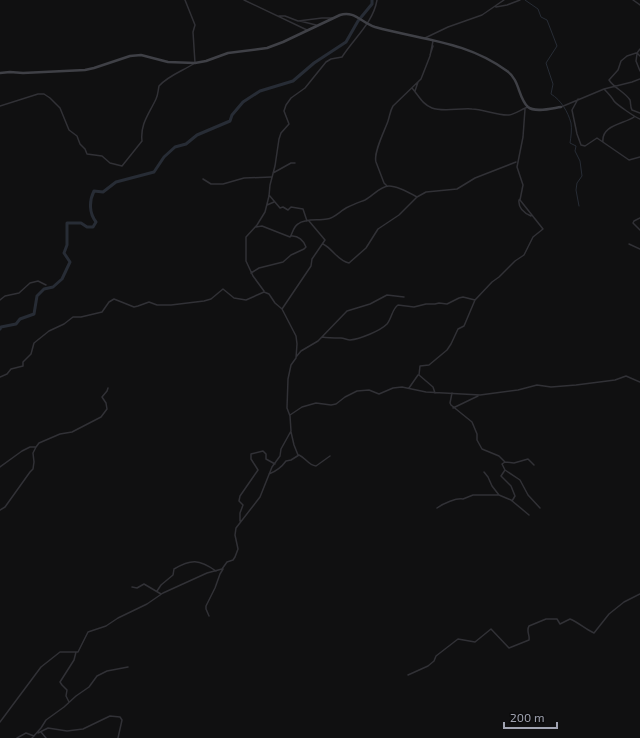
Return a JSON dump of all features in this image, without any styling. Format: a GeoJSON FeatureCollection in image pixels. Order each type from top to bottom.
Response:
{"type":"FeatureCollection","features":[{"type":"Feature","properties":{"kind":"street"},"geometry":{"type":"LineString","coordinates":[[185,0],[196,26],[194,32],[195,63]]}},
{"type":"Feature","properties":{"kind":"street"},"geometry":{"type":"LineString","coordinates":[[244,0],[254,3],[308,31]]}},
{"type":"Feature","properties":{"kind":"street"},"geometry":{"type":"LineString","coordinates":[[296,358],[296,334],[282,309],[275,303],[269,294],[264,292],[246,261],[246,237],[256,227],[265,212],[279,139],[289,124],[284,111],[286,105],[291,98],[305,88],[326,62],[331,59],[342,57],[349,45],[367,24],[377,0]]}},
{"type":"Feature","properties":{"kind":"street"},"geometry":{"type":"LineString","coordinates":[[425,38],[448,27],[482,15],[504,0]]}},
{"type":"Feature","properties":{"kind":"street"},"geometry":{"type":"LineString","coordinates":[[494,8],[520,0]]}},
{"type":"Feature","properties":{"kind":"street"},"geometry":{"type":"LineString","coordinates":[[634,0],[640,5]]}},
{"type":"Feature","properties":{"kind":"street"},"geometry":{"type":"LineString","coordinates":[[0,73],[85,70],[130,56],[141,55],[168,62],[195,63],[206,61],[228,53],[267,48],[347,13],[357,17],[367,24],[380,28],[433,39],[470,50],[508,71],[516,80],[528,107]]}},
{"type":"Feature","properties":{"kind":"street"},"geometry":{"type":"LineString","coordinates":[[279,16],[285,16],[316,26]]}},
{"type":"Feature","properties":{"kind":"street"},"geometry":{"type":"LineString","coordinates":[[298,21],[333,18]]}},
{"type":"Feature","properties":{"kind":"street"},"geometry":{"type":"LineString","coordinates":[[415,92],[416,86],[421,79],[433,50],[433,39]]}},
{"type":"Feature","properties":{"kind":"street"},"geometry":{"type":"LineString","coordinates":[[640,49],[637,52],[638,55],[636,61],[640,71]]}},
{"type":"Feature","properties":{"kind":"street"},"geometry":{"type":"LineString","coordinates":[[638,55],[627,56],[620,62],[618,70],[609,79],[613,86],[630,100],[632,110],[640,113]]}},
{"type":"Feature","properties":{"kind":"street"},"geometry":{"type":"LineString","coordinates":[[0,106],[8,102],[44,94],[52,99],[60,108],[69,130],[77,136],[80,144],[85,149],[87,154],[102,156],[110,163],[121,166],[142,141],[142,128],[151,107],[157,98],[159,86],[182,69],[195,63]]}},
{"type":"Feature","properties":{"kind":"street"},"geometry":{"type":"LineString","coordinates":[[386,186],[375,159],[390,110],[421,79]]}},
{"type":"Feature","properties":{"kind":"street"},"geometry":{"type":"LineString","coordinates":[[412,88],[426,105],[440,110],[455,108],[470,109],[505,115],[512,114],[528,107],[547,110],[561,107],[604,89],[640,79]]}},
{"type":"Feature","properties":{"kind":"street"},"geometry":{"type":"LineString","coordinates":[[604,89],[612,96],[615,102],[634,117],[640,119]]}},
{"type":"Feature","properties":{"kind":"street"},"geometry":{"type":"LineString","coordinates":[[578,99],[572,110],[576,134],[581,145],[584,146],[603,135],[611,126],[634,117]]}},
{"type":"Feature","properties":{"kind":"street"},"geometry":{"type":"LineString","coordinates":[[524,109],[523,137],[517,162],[517,171],[523,185],[520,199],[518,201],[523,212],[533,217]]}},
{"type":"Feature","properties":{"kind":"street"},"geometry":{"type":"LineString","coordinates":[[603,135],[603,142]]}},
{"type":"Feature","properties":{"kind":"street"},"geometry":{"type":"LineString","coordinates":[[597,138],[628,160],[640,157]]}},
{"type":"Feature","properties":{"kind":"street"},"geometry":{"type":"LineString","coordinates":[[323,244],[342,260],[350,262],[366,248],[378,228],[399,215],[413,203],[417,197],[426,192],[457,189],[479,176],[517,162]]}},
{"type":"Feature","properties":{"kind":"street"},"geometry":{"type":"LineString","coordinates":[[273,173],[288,164],[294,163]]}},
{"type":"Feature","properties":{"kind":"street"},"geometry":{"type":"LineString","coordinates":[[203,180],[211,184],[223,184],[244,178],[272,177]]}},
{"type":"Feature","properties":{"kind":"street"},"geometry":{"type":"LineString","coordinates":[[291,236],[299,223],[329,219],[349,206],[372,196],[386,186],[392,186],[408,191],[417,197]]}},
{"type":"Feature","properties":{"kind":"street"},"geometry":{"type":"LineString","coordinates":[[269,194],[280,208],[283,207],[288,210],[292,207],[303,209],[308,221],[325,239],[312,259],[311,266],[282,309]]}},
{"type":"Feature","properties":{"kind":"street"},"geometry":{"type":"LineString","coordinates":[[409,388],[419,375],[420,366],[426,366],[432,363],[449,348],[458,329],[464,326],[476,300],[492,282],[515,261],[524,255],[533,237],[543,230],[520,199]]}},
{"type":"Feature","properties":{"kind":"street"},"geometry":{"type":"LineString","coordinates":[[267,205],[274,202]]}},
{"type":"Feature","properties":{"kind":"street"},"geometry":{"type":"LineString","coordinates":[[640,218],[633,222],[640,230]]}},
{"type":"Feature","properties":{"kind":"street"},"geometry":{"type":"LineString","coordinates":[[252,273],[259,268],[284,262],[291,255],[306,247],[297,237],[287,236],[258,223]]}},
{"type":"Feature","properties":{"kind":"street"},"geometry":{"type":"LineString","coordinates":[[256,227],[262,226]]}},
{"type":"Feature","properties":{"kind":"street"},"geometry":{"type":"LineString","coordinates":[[630,244],[640,250]]}},
{"type":"Feature","properties":{"kind":"street"},"geometry":{"type":"LineString","coordinates":[[0,300],[6,296],[19,293],[33,282],[38,281],[46,285]]}},
{"type":"Feature","properties":{"kind":"street"},"geometry":{"type":"LineString","coordinates":[[0,377],[7,374],[11,369],[23,366],[24,362],[31,354],[34,343],[49,331],[64,324],[73,317],[81,317],[102,312],[109,302],[114,299],[134,307],[149,302],[157,305],[171,305],[208,300],[223,289],[234,298],[246,300],[264,292]]}},
{"type":"Feature","properties":{"kind":"street"},"geometry":{"type":"LineString","coordinates":[[330,456],[316,466],[310,464],[303,457],[298,455],[294,447],[290,432],[290,415],[287,408],[288,379],[292,364],[301,351],[322,337],[347,311],[370,304],[387,295],[404,298]]}},
{"type":"Feature","properties":{"kind":"street"},"geometry":{"type":"LineString","coordinates":[[322,337],[351,340],[371,334],[381,329],[388,323],[394,309],[397,306],[414,307],[426,304],[448,304],[459,298],[476,300]]}},
{"type":"Feature","properties":{"kind":"street"},"geometry":{"type":"LineString","coordinates":[[419,375],[433,387],[435,392]]}},
{"type":"Feature","properties":{"kind":"street"},"geometry":{"type":"LineString","coordinates":[[290,415],[302,407],[315,403],[336,404],[345,397],[360,391],[370,390],[378,394],[398,387],[435,392],[480,395],[518,390],[537,385],[551,387],[584,384],[615,380],[626,376],[640,382]]}},
{"type":"Feature","properties":{"kind":"street"},"geometry":{"type":"LineString","coordinates":[[0,510],[5,506],[33,469],[34,462],[32,454],[39,443],[62,433],[72,432],[101,417],[107,409],[102,397],[108,388]]}},
{"type":"Feature","properties":{"kind":"street"},"geometry":{"type":"LineString","coordinates":[[452,393],[450,403],[453,408],[472,422],[477,434],[477,440],[482,449],[499,456],[505,462],[514,463],[528,459],[534,465]]}},
{"type":"Feature","properties":{"kind":"street"},"geometry":{"type":"LineString","coordinates":[[453,408],[480,395]]}},
{"type":"Feature","properties":{"kind":"street"},"geometry":{"type":"LineString","coordinates":[[209,616],[206,606],[223,567],[227,562],[233,560],[237,554],[238,546],[235,531],[240,521],[260,497],[269,474],[280,456],[281,449],[290,432]]}},
{"type":"Feature","properties":{"kind":"street"},"geometry":{"type":"LineString","coordinates":[[0,467],[22,451],[30,447],[36,447]]}},
{"type":"Feature","properties":{"kind":"street"},"geometry":{"type":"LineString","coordinates":[[240,521],[240,513],[244,505],[239,501],[240,496],[258,470],[251,459],[251,454],[263,451],[266,454],[266,459],[275,464]]}},
{"type":"Feature","properties":{"kind":"street"},"geometry":{"type":"LineString","coordinates":[[269,474],[276,472],[286,461],[292,460],[298,455]]}},
{"type":"Feature","properties":{"kind":"street"},"geometry":{"type":"LineString","coordinates":[[505,462],[501,465],[505,470],[520,480],[528,495],[540,508]]}},
{"type":"Feature","properties":{"kind":"street"},"geometry":{"type":"LineString","coordinates":[[505,470],[501,476],[514,490],[515,496],[512,502]]}},
{"type":"Feature","properties":{"kind":"street"},"geometry":{"type":"LineString","coordinates":[[484,472],[499,495],[512,502],[529,515]]}},
{"type":"Feature","properties":{"kind":"street"},"geometry":{"type":"LineString","coordinates":[[437,508],[447,502],[461,498],[463,499],[471,495],[499,495]]}},
{"type":"Feature","properties":{"kind":"street"},"geometry":{"type":"LineString","coordinates":[[157,591],[160,586],[173,574],[174,570],[193,561],[204,563],[216,571]]}},
{"type":"Feature","properties":{"kind":"street"},"geometry":{"type":"LineString","coordinates":[[70,703],[66,696],[67,690],[60,682],[74,660],[76,652],[80,649],[88,632],[106,626],[118,618],[147,604],[161,594],[223,567]]}},
{"type":"Feature","properties":{"kind":"street"},"geometry":{"type":"LineString","coordinates":[[132,587],[137,588],[144,584],[161,594]]}},
{"type":"Feature","properties":{"kind":"street"},"geometry":{"type":"LineString","coordinates":[[408,675],[428,666],[434,661],[436,656],[458,640],[475,642],[492,629],[509,648],[529,640],[529,626],[547,619],[557,619],[560,624],[570,619],[594,633],[611,611],[640,594]]}},
{"type":"Feature","properties":{"kind":"street"},"geometry":{"type":"LineString","coordinates":[[0,722],[41,666],[60,652],[76,652]]}},
{"type":"Feature","properties":{"kind":"street"},"geometry":{"type":"LineString","coordinates":[[17,738],[26,733],[29,733],[33,737],[46,720],[89,687],[95,678],[101,673],[128,667]]}},
{"type":"Feature","properties":{"kind":"street"},"geometry":{"type":"LineString","coordinates":[[37,733],[48,728],[67,731],[83,729],[113,716],[120,717],[122,720],[118,738]]}},
{"type":"Feature","properties":{"kind":"street"},"geometry":{"type":"LineString","coordinates":[[41,732],[46,738]]}},
{"type":"Feature","properties":{"kind":"waterway"},"geometry":{"type":"LineString","coordinates":[[0,329],[1,327],[16,324],[20,319],[34,314],[37,296],[44,289],[53,287],[62,279],[70,262],[64,253],[67,245],[67,223],[81,223],[87,227],[93,227],[96,222],[91,211],[91,199],[94,191],[103,192],[116,182],[154,172],[164,157],[175,147],[186,144],[197,135],[230,121],[232,115],[243,102],[260,91],[293,81],[314,63],[346,42],[358,21],[372,4],[372,0]]}},
{"type":"Feature","properties":{"kind":"waterway"},"geometry":{"type":"LineString","coordinates":[[525,0],[538,9],[541,17],[547,20],[557,46],[546,63],[553,84],[551,94],[561,103],[568,115],[571,123],[570,143],[576,146],[575,151],[580,161],[582,176],[577,183],[576,190],[579,206]]}}]}
